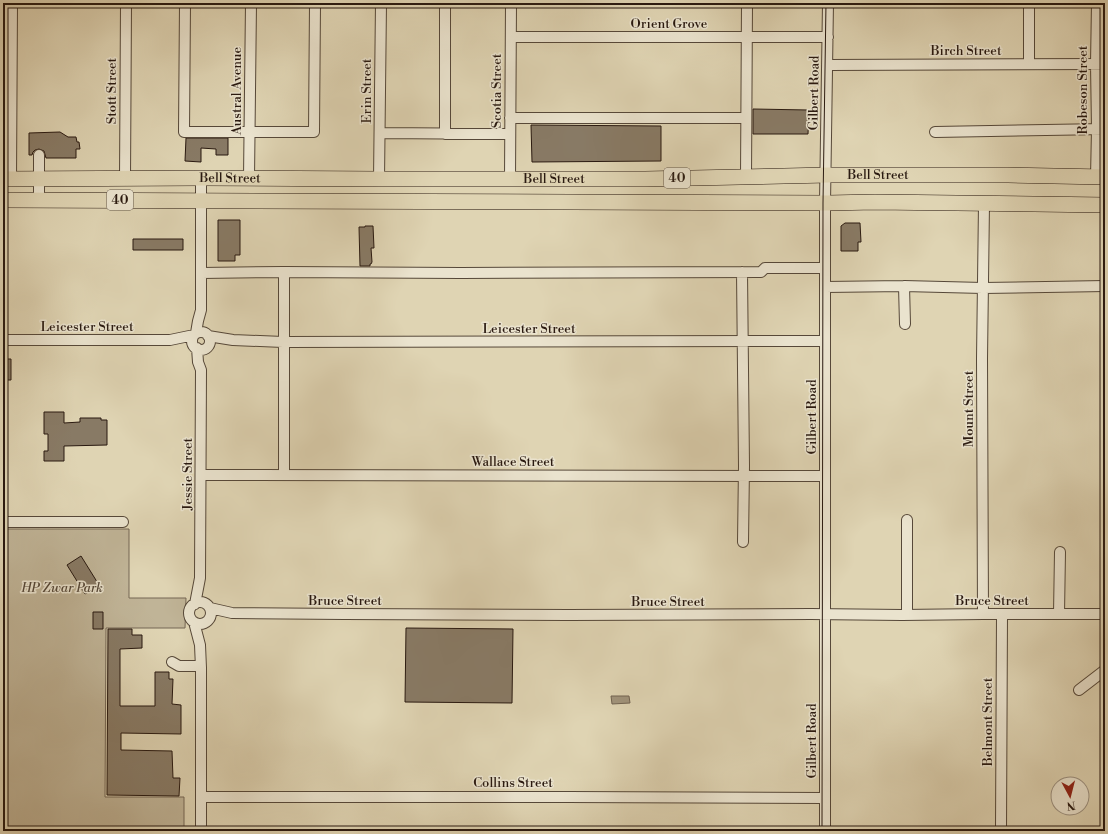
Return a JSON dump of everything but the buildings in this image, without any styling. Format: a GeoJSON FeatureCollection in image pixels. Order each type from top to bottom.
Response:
{"type":"FeatureCollection","features":[{"type":"Feature","properties":{"kind":"highway","name":"Bell Street"},"geometry":{"type":"LineString","coordinates":[[7,179],[645,179],[826,175],[1008,175],[1101,177]]}},
{"type":"Feature","properties":{"kind":"highway","name":"Bell Street"},"geometry":{"type":"LineString","coordinates":[[3,200],[882,202],[1105,205]]}},
{"type":"Feature","properties":{"kind":"street"},"geometry":{"type":"LineString","coordinates":[[7,179],[7,126],[12,3]]}},
{"type":"Feature","properties":{"kind":"street","name":"Stott Street"},"geometry":{"type":"LineString","coordinates":[[125,179],[126,3]]}},
{"type":"Feature","properties":{"kind":"street"},"geometry":{"type":"LineString","coordinates":[[185,3],[184,132],[250,133],[314,132],[315,3]]}},
{"type":"Feature","properties":{"kind":"street","name":"Austral Avenue"},"geometry":{"type":"LineString","coordinates":[[249,178],[251,3]]}},
{"type":"Feature","properties":{"kind":"street","name":"Erin Street"},"geometry":{"type":"LineString","coordinates":[[379,179],[381,3]]}},
{"type":"Feature","properties":{"kind":"street"},"geometry":{"type":"LineString","coordinates":[[445,3],[446,134]]}},
{"type":"Feature","properties":{"kind":"street","name":"Scotia Street"},"geometry":{"type":"LineString","coordinates":[[510,178],[511,3]]}},
{"type":"Feature","properties":{"kind":"street"},"geometry":{"type":"LineString","coordinates":[[746,177],[747,3]]}},
{"type":"Feature","properties":{"kind":"street","name":"Gilbert Road"},"geometry":{"type":"LineString","coordinates":[[824,831],[825,268],[828,3]]}},
{"type":"Feature","properties":{"kind":"street"},"geometry":{"type":"LineString","coordinates":[[1029,3],[1029,64]]}},
{"type":"Feature","properties":{"kind":"street","name":"Robeson Street"},"geometry":{"type":"LineString","coordinates":[[1097,3],[1100,64],[1101,177]]}},
{"type":"Feature","properties":{"kind":"street","name":"Orient Grove"},"geometry":{"type":"LineString","coordinates":[[511,37],[828,37]]}},
{"type":"Feature","properties":{"kind":"street","name":"Birch Street"},"geometry":{"type":"LineString","coordinates":[[828,64],[1100,64]]}},
{"type":"Feature","properties":{"kind":"street"},"geometry":{"type":"LineString","coordinates":[[510,118],[746,118]]}},
{"type":"Feature","properties":{"kind":"street"},"geometry":{"type":"LineString","coordinates":[[935,132],[1101,129]]}},
{"type":"Feature","properties":{"kind":"street"},"geometry":{"type":"LineString","coordinates":[[380,133],[510,134]]}},
{"type":"Feature","properties":{"kind":"street"},"geometry":{"type":"LineString","coordinates":[[39,155],[39,200]]}},
{"type":"Feature","properties":{"kind":"street","name":"Jessie Street"},"geometry":{"type":"LineString","coordinates":[[195,604],[200,578],[201,370],[198,362],[201,340],[198,321],[201,310],[201,178]]}},
{"type":"Feature","properties":{"kind":"street","name":"Mount Street"},"geometry":{"type":"LineString","coordinates":[[983,614],[982,359],[984,204]]}},
{"type":"Feature","properties":{"kind":"street"},"geometry":{"type":"LineString","coordinates":[[201,273],[761,272],[765,268],[825,268]]}},
{"type":"Feature","properties":{"kind":"street"},"geometry":{"type":"LineString","coordinates":[[284,272],[284,475]]}},
{"type":"Feature","properties":{"kind":"street"},"geometry":{"type":"LineString","coordinates":[[742,272],[744,476],[743,542]]}},
{"type":"Feature","properties":{"kind":"street"},"geometry":{"type":"LineString","coordinates":[[904,286],[905,324]]}},
{"type":"Feature","properties":{"kind":"street"},"geometry":{"type":"LineString","coordinates":[[825,287],[904,286],[983,288],[1105,286]]}},
{"type":"Feature","properties":{"kind":"street","name":"Leicester Street"},"geometry":{"type":"LineString","coordinates":[[3,340],[233,340],[284,342],[825,341]]}},
{"type":"Feature","properties":{"kind":"street","name":"Wallace Street"},"geometry":{"type":"LineString","coordinates":[[201,475],[825,476]]}},
{"type":"Feature","properties":{"kind":"street"},"geometry":{"type":"LineString","coordinates":[[907,520],[907,615]]}},
{"type":"Feature","properties":{"kind":"street"},"geometry":{"type":"LineString","coordinates":[[3,522],[123,522]]}},
{"type":"Feature","properties":{"kind":"street"},"geometry":{"type":"LineString","coordinates":[[1059,614],[1060,552]]}},
{"type":"Feature","properties":{"kind":"street","name":"Jessie Street"},"geometry":{"type":"LineString","coordinates":[[200,578],[208,606]]}},
{"type":"Feature","properties":{"kind":"street"},"geometry":{"type":"LineString","coordinates":[[200,645],[211,614],[208,606],[201,603],[195,604],[191,609],[190,614],[194,622],[200,645],[201,831]]}},
{"type":"Feature","properties":{"kind":"street","name":"Bruce Street"},"geometry":{"type":"LineString","coordinates":[[208,606],[232,613],[561,615],[1105,614]]}},
{"type":"Feature","properties":{"kind":"street","name":"Bruce Street"},"geometry":{"type":"LineString","coordinates":[[208,620],[232,613]]}},
{"type":"Feature","properties":{"kind":"street","name":"Belmont Street"},"geometry":{"type":"LineString","coordinates":[[1001,831],[1002,614]]}},
{"type":"Feature","properties":{"kind":"street"},"geometry":{"type":"LineString","coordinates":[[194,622],[200,624],[208,620]]}},
{"type":"Feature","properties":{"kind":"street"},"geometry":{"type":"LineString","coordinates":[[172,662],[180,666],[201,666]]}},
{"type":"Feature","properties":{"kind":"street"},"geometry":{"type":"LineString","coordinates":[[1079,690],[1105,670]]}},
{"type":"Feature","properties":{"kind":"street","name":"Collins Street"},"geometry":{"type":"LineString","coordinates":[[201,797],[482,796],[825,798]]}},
{"type":"Feature","properties":{"kind":"green space","name":"HP Zwar Park"},"geometry":{"type":"Polygon","coordinates":[[[3,529],[129,529],[129,598],[186,598],[185,628],[106,628],[105,797],[184,797],[184,831],[3,831],[3,529]]]}},
{"type":"Feature","properties":{"kind":"shaded area"},"geometry":{"type":"Polygon","coordinates":[[[611,696],[629,696],[630,703],[612,704],[611,696]]]}},
{"type":"Feature","properties":{"kind":"tram line"},"geometry":{"type":"LineString","coordinates":[[822,831],[823,203],[826,3]]}}]}
